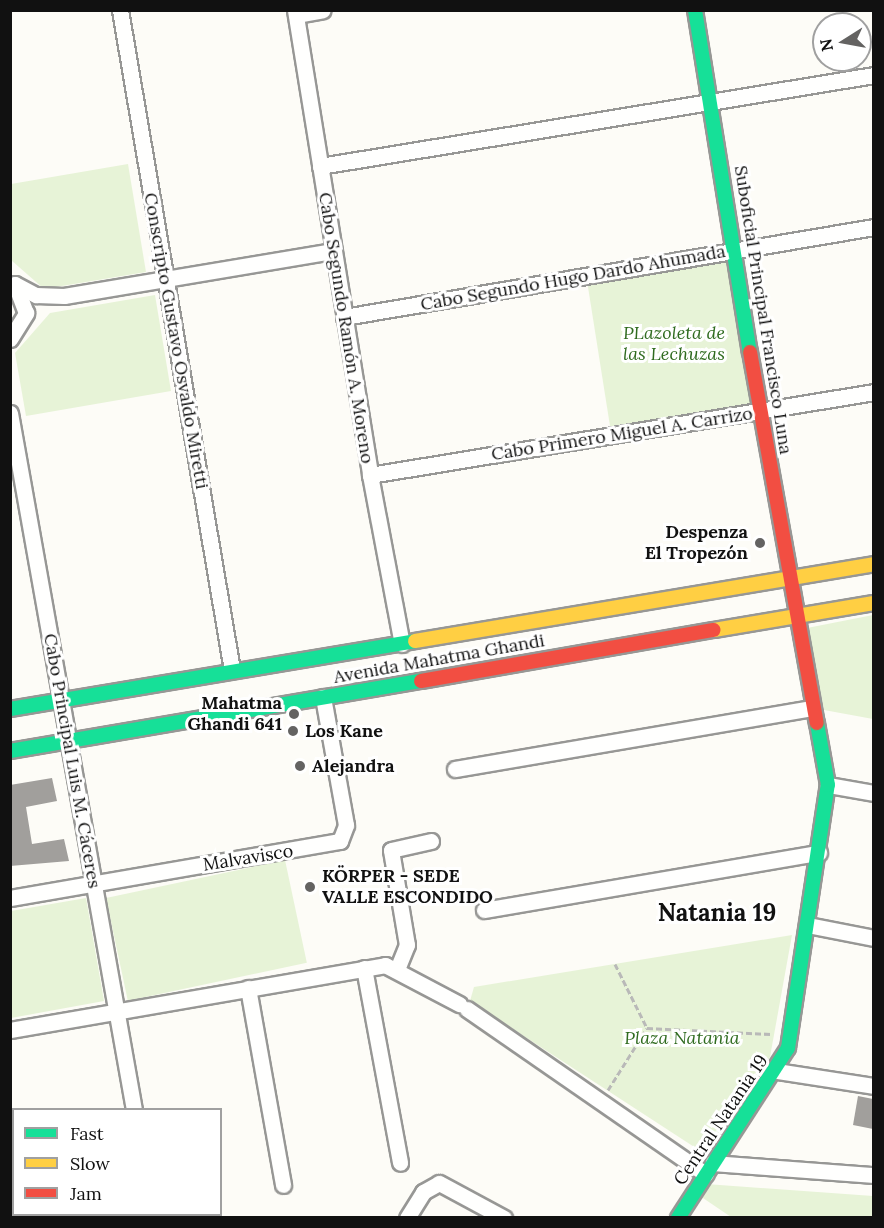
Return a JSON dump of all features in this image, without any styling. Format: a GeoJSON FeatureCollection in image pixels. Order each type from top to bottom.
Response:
{"type":"FeatureCollection","features":[{"type":"Feature","properties":{"kind":"main road","name":"Suboficial Principal Francisco Luna"},"geometry":{"type":"LineString","coordinates":[[695,10],[760,411],[798,616]]}},
{"type":"Feature","properties":{"kind":"main road","name":"Avenida Mahatma Ghandi"},"geometry":{"type":"LineString","coordinates":[[10,709],[873,564]]}},
{"type":"Feature","properties":{"kind":"main road","name":"Avenida Mahatma Ghandi"},"geometry":{"type":"LineString","coordinates":[[10,751],[873,603]]}},
{"type":"Feature","properties":{"kind":"main road","name":"Central Natania 19"},"geometry":{"type":"LineString","coordinates":[[678,1218],[709,1168],[777,1071],[791,1035],[828,784],[812,708],[798,616]]}},
{"type":"Feature","properties":{"kind":"street","name":"Conscripto Gustavo Osvaldo Miretti"},"geometry":{"type":"LineString","coordinates":[[120,10],[232,670]]}},
{"type":"Feature","properties":{"kind":"street"},"geometry":{"type":"LineString","coordinates":[[296,13],[323,10]]}},
{"type":"Feature","properties":{"kind":"street","name":"Cabo Segundo Ramón A. Moreno"},"geometry":{"type":"LineString","coordinates":[[296,13],[370,475],[402,644]]}},
{"type":"Feature","properties":{"kind":"street"},"geometry":{"type":"LineString","coordinates":[[320,166],[873,75]]}},
{"type":"Feature","properties":{"kind":"street","name":"Cabo Segundo Hugo Dardo Ahumada"},"geometry":{"type":"LineString","coordinates":[[344,317],[873,227]]}},
{"type":"Feature","properties":{"kind":"street"},"geometry":{"type":"LineString","coordinates":[[13,282],[36,295],[64,296],[333,251]]}},
{"type":"Feature","properties":{"kind":"street"},"geometry":{"type":"LineString","coordinates":[[13,282],[25,302],[23,324]]}},
{"type":"Feature","properties":{"kind":"street"},"geometry":{"type":"LineString","coordinates":[[11,339],[38,308],[64,296]]}},
{"type":"Feature","properties":{"kind":"street","name":"Cabo Primero Miguel A. Carrizo"},"geometry":{"type":"LineString","coordinates":[[370,475],[873,392]]}},
{"type":"Feature","properties":{"kind":"street","name":"Cabo Principal Luis M. Cáceres"},"geometry":{"type":"LineString","coordinates":[[10,413],[66,741],[134,1108]]}},
{"type":"Feature","properties":{"kind":"street","name":"Malvavisco"},"geometry":{"type":"LineString","coordinates":[[10,898],[340,841],[346,825],[323,697]]}},
{"type":"Feature","properties":{"kind":"street"},"geometry":{"type":"LineString","coordinates":[[455,769],[812,708]]}},
{"type":"Feature","properties":{"kind":"street"},"geometry":{"type":"LineString","coordinates":[[828,784],[873,793]]}},
{"type":"Feature","properties":{"kind":"street"},"geometry":{"type":"LineString","coordinates":[[398,968],[407,945],[391,850],[431,841]]}},
{"type":"Feature","properties":{"kind":"street"},"geometry":{"type":"LineString","coordinates":[[484,910],[819,853]]}},
{"type":"Feature","properties":{"kind":"street"},"geometry":{"type":"LineString","coordinates":[[808,925],[873,938]]}},
{"type":"Feature","properties":{"kind":"street"},"geometry":{"type":"LineString","coordinates":[[364,968],[400,1163]]}},
{"type":"Feature","properties":{"kind":"street"},"geometry":{"type":"LineString","coordinates":[[10,1030],[364,968],[398,968],[463,1006],[599,1104],[709,1168],[873,1175]]}},
{"type":"Feature","properties":{"kind":"street"},"geometry":{"type":"LineString","coordinates":[[248,988],[283,1185]]}},
{"type":"Feature","properties":{"kind":"street"},"geometry":{"type":"LineString","coordinates":[[777,1071],[873,1086]]}},
{"type":"Feature","properties":{"kind":"street"},"geometry":{"type":"LineString","coordinates":[[407,1218],[423,1192],[439,1182],[504,1218]]}},
{"type":"Feature","properties":{"kind":"path"},"geometry":{"type":"LineString","coordinates":[[615,964],[647,1028]]}},
{"type":"Feature","properties":{"kind":"path"},"geometry":{"type":"LineString","coordinates":[[647,1028],[791,1035]]}},
{"type":"Feature","properties":{"kind":"path"},"geometry":{"type":"LineString","coordinates":[[599,1104],[647,1028]]}},
{"type":"Feature","properties":{"kind":"green space"},"geometry":{"type":"Polygon","coordinates":[[[128,164],[146,272],[44,289],[11,260],[11,184],[128,164]]]}},
{"type":"Feature","properties":{"kind":"green space","name":"PLazoleta de las Lechuzas"},"geometry":{"type":"Polygon","coordinates":[[[735,250],[761,412],[612,436],[586,274],[735,250]]]}},
{"type":"Feature","properties":{"kind":"green space"},"geometry":{"type":"Polygon","coordinates":[[[155,295],[171,391],[26,416],[15,353],[50,313],[155,295]]]}},
{"type":"Feature","properties":{"kind":"green space"},"geometry":{"type":"Polygon","coordinates":[[[873,615],[873,719],[824,710],[807,628],[873,615]]]}},
{"type":"Feature","properties":{"kind":"green space"},"geometry":{"type":"Polygon","coordinates":[[[285,860],[307,963],[128,1001],[106,898],[285,860]]]}},
{"type":"Feature","properties":{"kind":"green space"},"geometry":{"type":"Polygon","coordinates":[[[86,898],[104,1001],[11,1018],[11,911],[86,898]]]}},
{"type":"Feature","properties":{"kind":"green space","name":"Plaza Natania"},"geometry":{"type":"Polygon","coordinates":[[[792,935],[770,1057],[705,1154],[470,1001],[474,987],[792,935]]]}},
{"type":"Feature","properties":{"kind":"green space"},"geometry":{"type":"Polygon","coordinates":[[[706,1184],[873,1196],[873,1217],[731,1217],[700,1196],[706,1184]]]}},
{"type":"Feature","properties":{"kind":"building"},"geometry":{"type":"Polygon","coordinates":[[[52,778],[57,801],[26,807],[32,844],[64,839],[69,861],[10,866],[10,785],[52,778]]]}},
{"type":"Feature","properties":{"kind":"building"},"geometry":{"type":"Polygon","coordinates":[[[858,1096],[873,1099],[873,1129],[853,1125],[858,1096]]]}},
{"type":"Feature","properties":{"kind":"traffic: fast"},"geometry":{"type":"LineString","coordinates":[[695,10],[750,352]]}},
{"type":"Feature","properties":{"kind":"traffic: fast"},"geometry":{"type":"LineString","coordinates":[[10,709],[415,641]]}},
{"type":"Feature","properties":{"kind":"traffic: fast"},"geometry":{"type":"LineString","coordinates":[[10,751],[421,681]]}},
{"type":"Feature","properties":{"kind":"traffic: fast"},"geometry":{"type":"LineString","coordinates":[[678,1218],[788,1048],[828,785],[817,723]]}},
{"type":"Feature","properties":{"kind":"traffic: slow"},"geometry":{"type":"LineString","coordinates":[[415,641],[874,564]]}},
{"type":"Feature","properties":{"kind":"traffic: slow"},"geometry":{"type":"LineString","coordinates":[[714,630],[874,603]]}},
{"type":"Feature","properties":{"kind":"traffic: jam"},"geometry":{"type":"LineString","coordinates":[[750,352],[817,723]]}},
{"type":"Feature","properties":{"kind":"traffic: jam"},"geometry":{"type":"LineString","coordinates":[[421,681],[714,630]]}},
{"type":"Feature","properties":{"kind":"place","name":"Despenza El Tropezón"},"geometry":{"type":"Point","coordinates":[760,543]}},
{"type":"Feature","properties":{"kind":"place","name":"Mahatma Ghandi 641"},"geometry":{"type":"Point","coordinates":[294,714]}},
{"type":"Feature","properties":{"kind":"place","name":"Los Kane"},"geometry":{"type":"Point","coordinates":[293,731]}},
{"type":"Feature","properties":{"kind":"place","name":"Alejandra"},"geometry":{"type":"Point","coordinates":[300,766]}},
{"type":"Feature","properties":{"kind":"place","name":"KÖRPER - SEDE VALLE ESCONDIDO"},"geometry":{"type":"Point","coordinates":[310,887]}},
{"type":"Feature","properties":{"kind":"district","name":"Natania 19"},"geometry":{"type":"Point","coordinates":[717,913]}}]}
